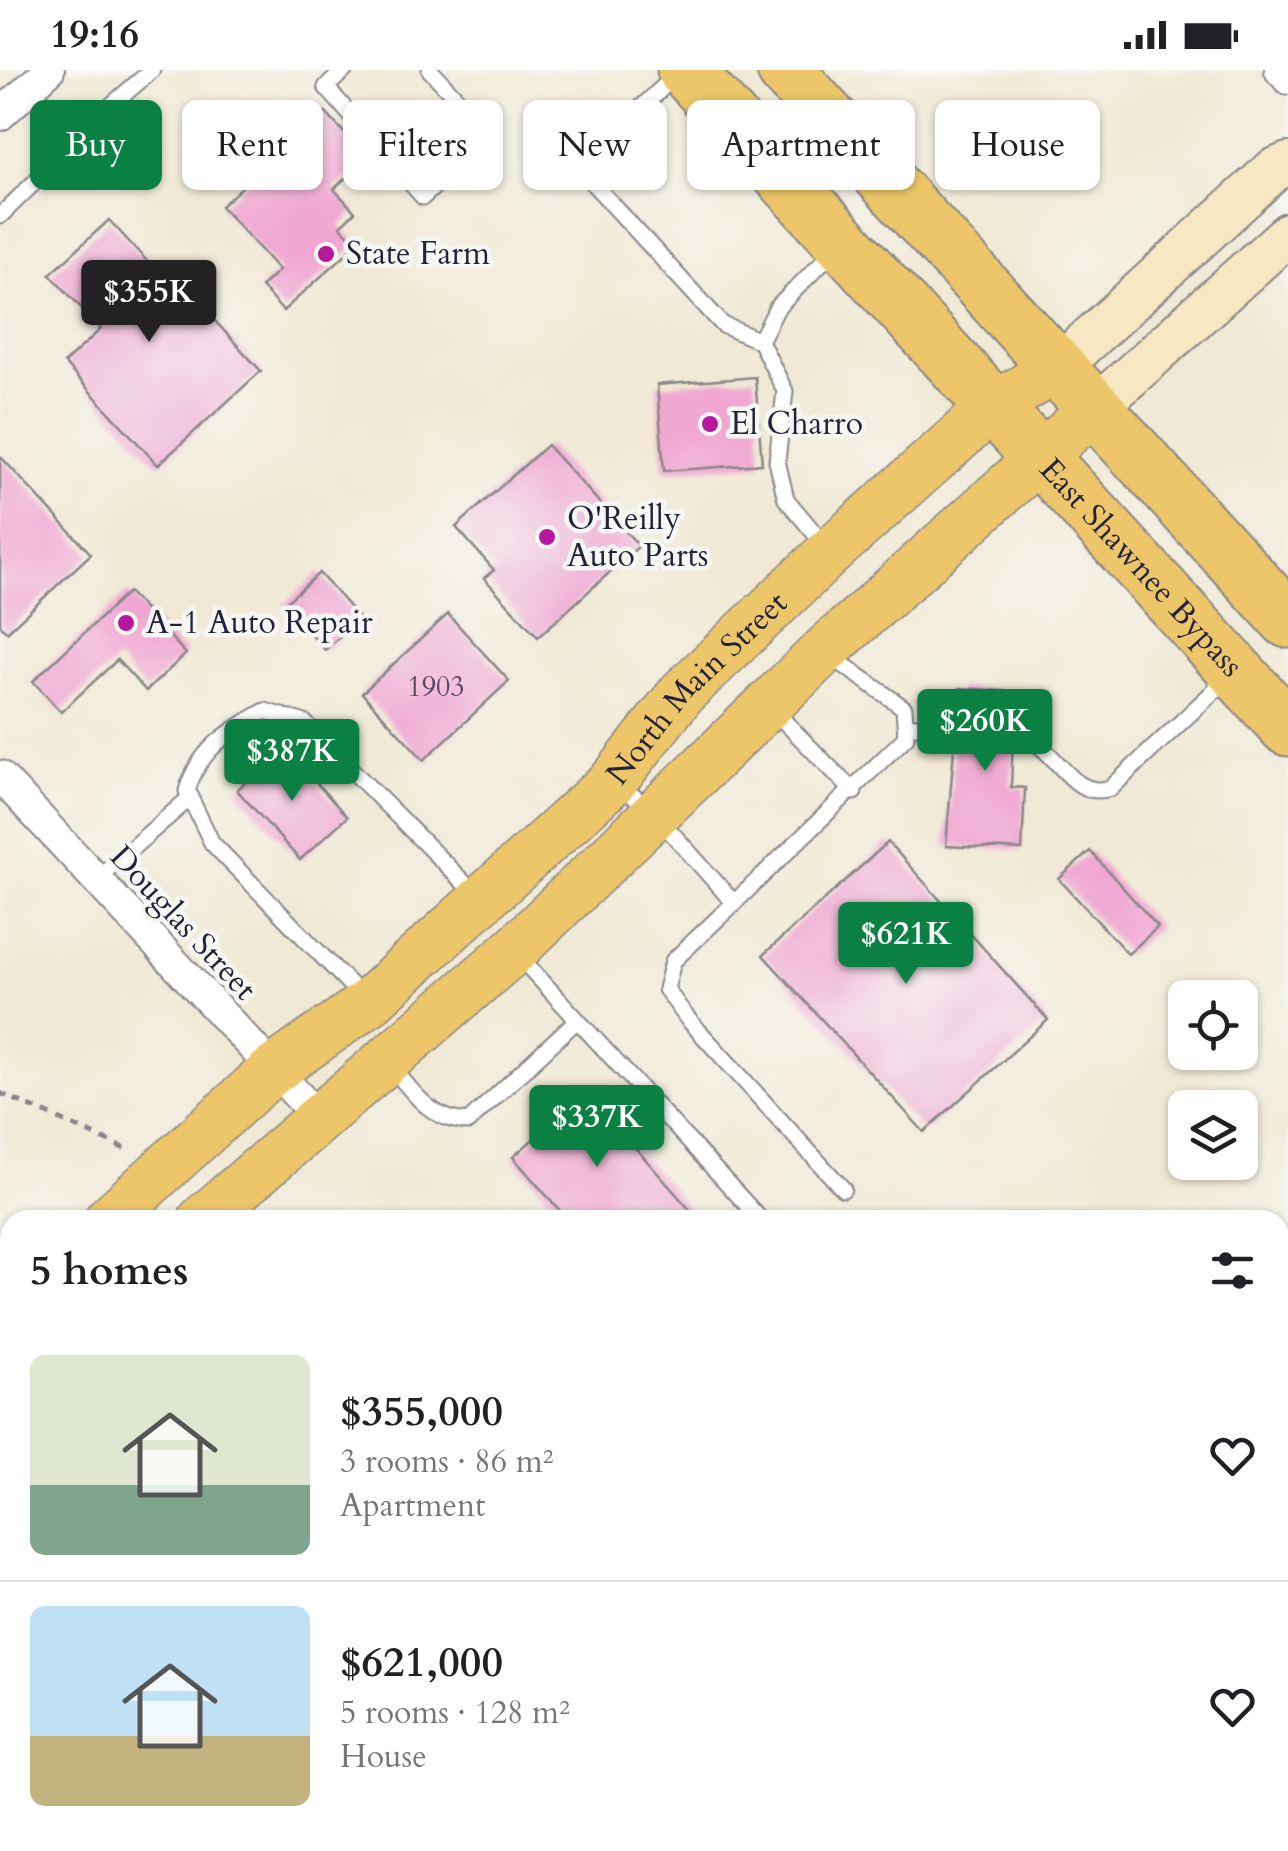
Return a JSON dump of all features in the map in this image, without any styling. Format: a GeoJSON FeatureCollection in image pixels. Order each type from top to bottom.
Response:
{"type":"FeatureCollection","features":[{"type":"Feature","properties":{"kind":"highway","name":"East Shawnee Bypass"},"geometry":{"type":"LineString","coordinates":[[683,70],[1288,728]]}},
{"type":"Feature","properties":{"kind":"highway"},"geometry":{"type":"LineString","coordinates":[[784,70],[1288,620]]}},
{"type":"Feature","properties":{"kind":"main road","name":"North Main Street"},"geometry":{"type":"LineString","coordinates":[[119,1210],[272,1071],[368,1003],[614,780],[682,693],[830,552],[994,406],[1056,368]]}},
{"type":"Feature","properties":{"kind":"main road","name":"North Main Street"},"geometry":{"type":"LineString","coordinates":[[213,1210],[317,1116],[514,950],[824,651],[1094,409]]}},
{"type":"Feature","properties":{"kind":"street"},"geometry":{"type":"LineString","coordinates":[[1280,70],[1288,79]]}},
{"type":"Feature","properties":{"kind":"street","name":"North Main Street"},"geometry":{"type":"LineString","coordinates":[[1056,368],[1274,170],[1288,164]]}},
{"type":"Feature","properties":{"kind":"street","name":"North Main Street"},"geometry":{"type":"LineString","coordinates":[[1094,409],[1288,234]]}},
{"type":"Feature","properties":{"kind":"street","name":"Douglas Street"},"geometry":{"type":"LineString","coordinates":[[0,776],[317,1116]]}},
{"type":"Feature","properties":{"kind":"lane"},"geometry":{"type":"LineString","coordinates":[[17,96],[54,111],[99,116],[152,70]]}},
{"type":"Feature","properties":{"kind":"lane"},"geometry":{"type":"LineString","coordinates":[[345,70],[326,87],[423,197],[490,134],[430,70]]}},
{"type":"Feature","properties":{"kind":"lane"},"geometry":{"type":"LineString","coordinates":[[683,70],[578,167],[723,325],[760,340],[785,390],[777,461],[786,499],[830,552]]}},
{"type":"Feature","properties":{"kind":"lane"},"geometry":{"type":"LineString","coordinates":[[0,216],[30,187]]}},
{"type":"Feature","properties":{"kind":"lane"},"geometry":{"type":"LineString","coordinates":[[760,340],[777,308],[843,241]]}},
{"type":"Feature","properties":{"kind":"lane"},"geometry":{"type":"LineString","coordinates":[[824,651],[904,708],[906,737],[854,792],[673,961],[666,989],[687,1018],[842,1189]]}},
{"type":"Feature","properties":{"kind":"lane"},"geometry":{"type":"LineString","coordinates":[[1016,736],[1041,744],[1080,787],[1097,793],[1111,788],[1236,670]]}},
{"type":"Feature","properties":{"kind":"lane"},"geometry":{"type":"LineString","coordinates":[[768,704],[854,792]]}},
{"type":"Feature","properties":{"kind":"lane"},"geometry":{"type":"LineString","coordinates":[[368,1003],[212,843],[187,791],[194,765],[228,731],[265,711],[305,723],[482,901]]}},
{"type":"Feature","properties":{"kind":"lane"},"geometry":{"type":"LineString","coordinates":[[906,725],[954,730]]}},
{"type":"Feature","properties":{"kind":"lane"},"geometry":{"type":"LineString","coordinates":[[614,780],[654,812],[734,903]]}},
{"type":"Feature","properties":{"kind":"lane"},"geometry":{"type":"LineString","coordinates":[[95,880],[190,797]]}},
{"type":"Feature","properties":{"kind":"lane"},"geometry":{"type":"LineString","coordinates":[[514,950],[751,1210]]}},
{"type":"Feature","properties":{"kind":"lane"},"geometry":{"type":"LineString","coordinates":[[385,1059],[428,1110],[446,1121],[468,1122],[577,1020]]}},
{"type":"Feature","properties":{"kind":"path"},"geometry":{"type":"LineString","coordinates":[[0,1093],[168,1166]]}},
{"type":"Feature","properties":{"kind":"building"},"geometry":{"type":"Polygon","coordinates":[[[323,114],[343,132],[343,180],[334,189],[355,212],[340,226],[357,244],[283,311],[261,287],[279,270],[221,206],[239,190],[323,190],[323,114]]]}},
{"type":"Feature","properties":{"kind":"building"},"geometry":{"type":"Polygon","coordinates":[[[109,220],[158,273],[165,267],[261,371],[158,465],[64,363],[101,329],[50,274],[109,220]]]}},
{"type":"Feature","properties":{"kind":"building","name":"El Charro"},"geometry":{"type":"Polygon","coordinates":[[[755,377],[762,464],[664,471],[657,385],[755,377]]]}},
{"type":"Feature","properties":{"kind":"building","name":"O'Reilly Auto Parts"},"geometry":{"type":"Polygon","coordinates":[[[547,445],[639,546],[538,637],[484,578],[494,570],[456,527],[547,445]]]}},
{"type":"Feature","properties":{"kind":"building"},"geometry":{"type":"Polygon","coordinates":[[[0,456],[91,554],[7,632],[0,625],[0,456]]]}},
{"type":"Feature","properties":{"kind":"building"},"geometry":{"type":"Polygon","coordinates":[[[319,573],[360,619],[325,650],[284,604],[319,573]]]}},
{"type":"Feature","properties":{"kind":"building","name":"A-1 Auto Repair"},"geometry":{"type":"Polygon","coordinates":[[[128,592],[186,654],[146,691],[117,660],[61,712],[33,681],[128,592]]]}},
{"type":"Feature","properties":{"kind":"building"},"geometry":{"type":"Polygon","coordinates":[[[448,614],[509,681],[424,760],[362,693],[448,614]]]}},
{"type":"Feature","properties":{"kind":"building"},"geometry":{"type":"Polygon","coordinates":[[[959,688],[1015,692],[1011,787],[1025,788],[1022,850],[946,846],[959,688]]]}},
{"type":"Feature","properties":{"kind":"building"},"geometry":{"type":"Polygon","coordinates":[[[284,747],[347,817],[300,860],[237,790],[284,747]]]}},
{"type":"Feature","properties":{"kind":"building"},"geometry":{"type":"Polygon","coordinates":[[[888,842],[1048,1020],[924,1132],[763,955],[888,842]]]}},
{"type":"Feature","properties":{"kind":"building"},"geometry":{"type":"Polygon","coordinates":[[[1090,851],[1158,927],[1128,954],[1059,879],[1090,851]]]}},
{"type":"Feature","properties":{"kind":"building"},"geometry":{"type":"Polygon","coordinates":[[[586,1092],[690,1210],[559,1210],[513,1157],[586,1092]]]}},
{"type":"Feature","properties":{"kind":"place","name":"State Farm"},"geometry":{"type":"Point","coordinates":[326,254]}},
{"type":"Feature","properties":{"kind":"place","name":"El Charro"},"geometry":{"type":"Point","coordinates":[710,424]}},
{"type":"Feature","properties":{"kind":"place","name":"O'Reilly Auto Parts"},"geometry":{"type":"Point","coordinates":[547,537]}},
{"type":"Feature","properties":{"kind":"place","name":"A-1 Auto Repair"},"geometry":{"type":"Point","coordinates":[126,623]}}]}
